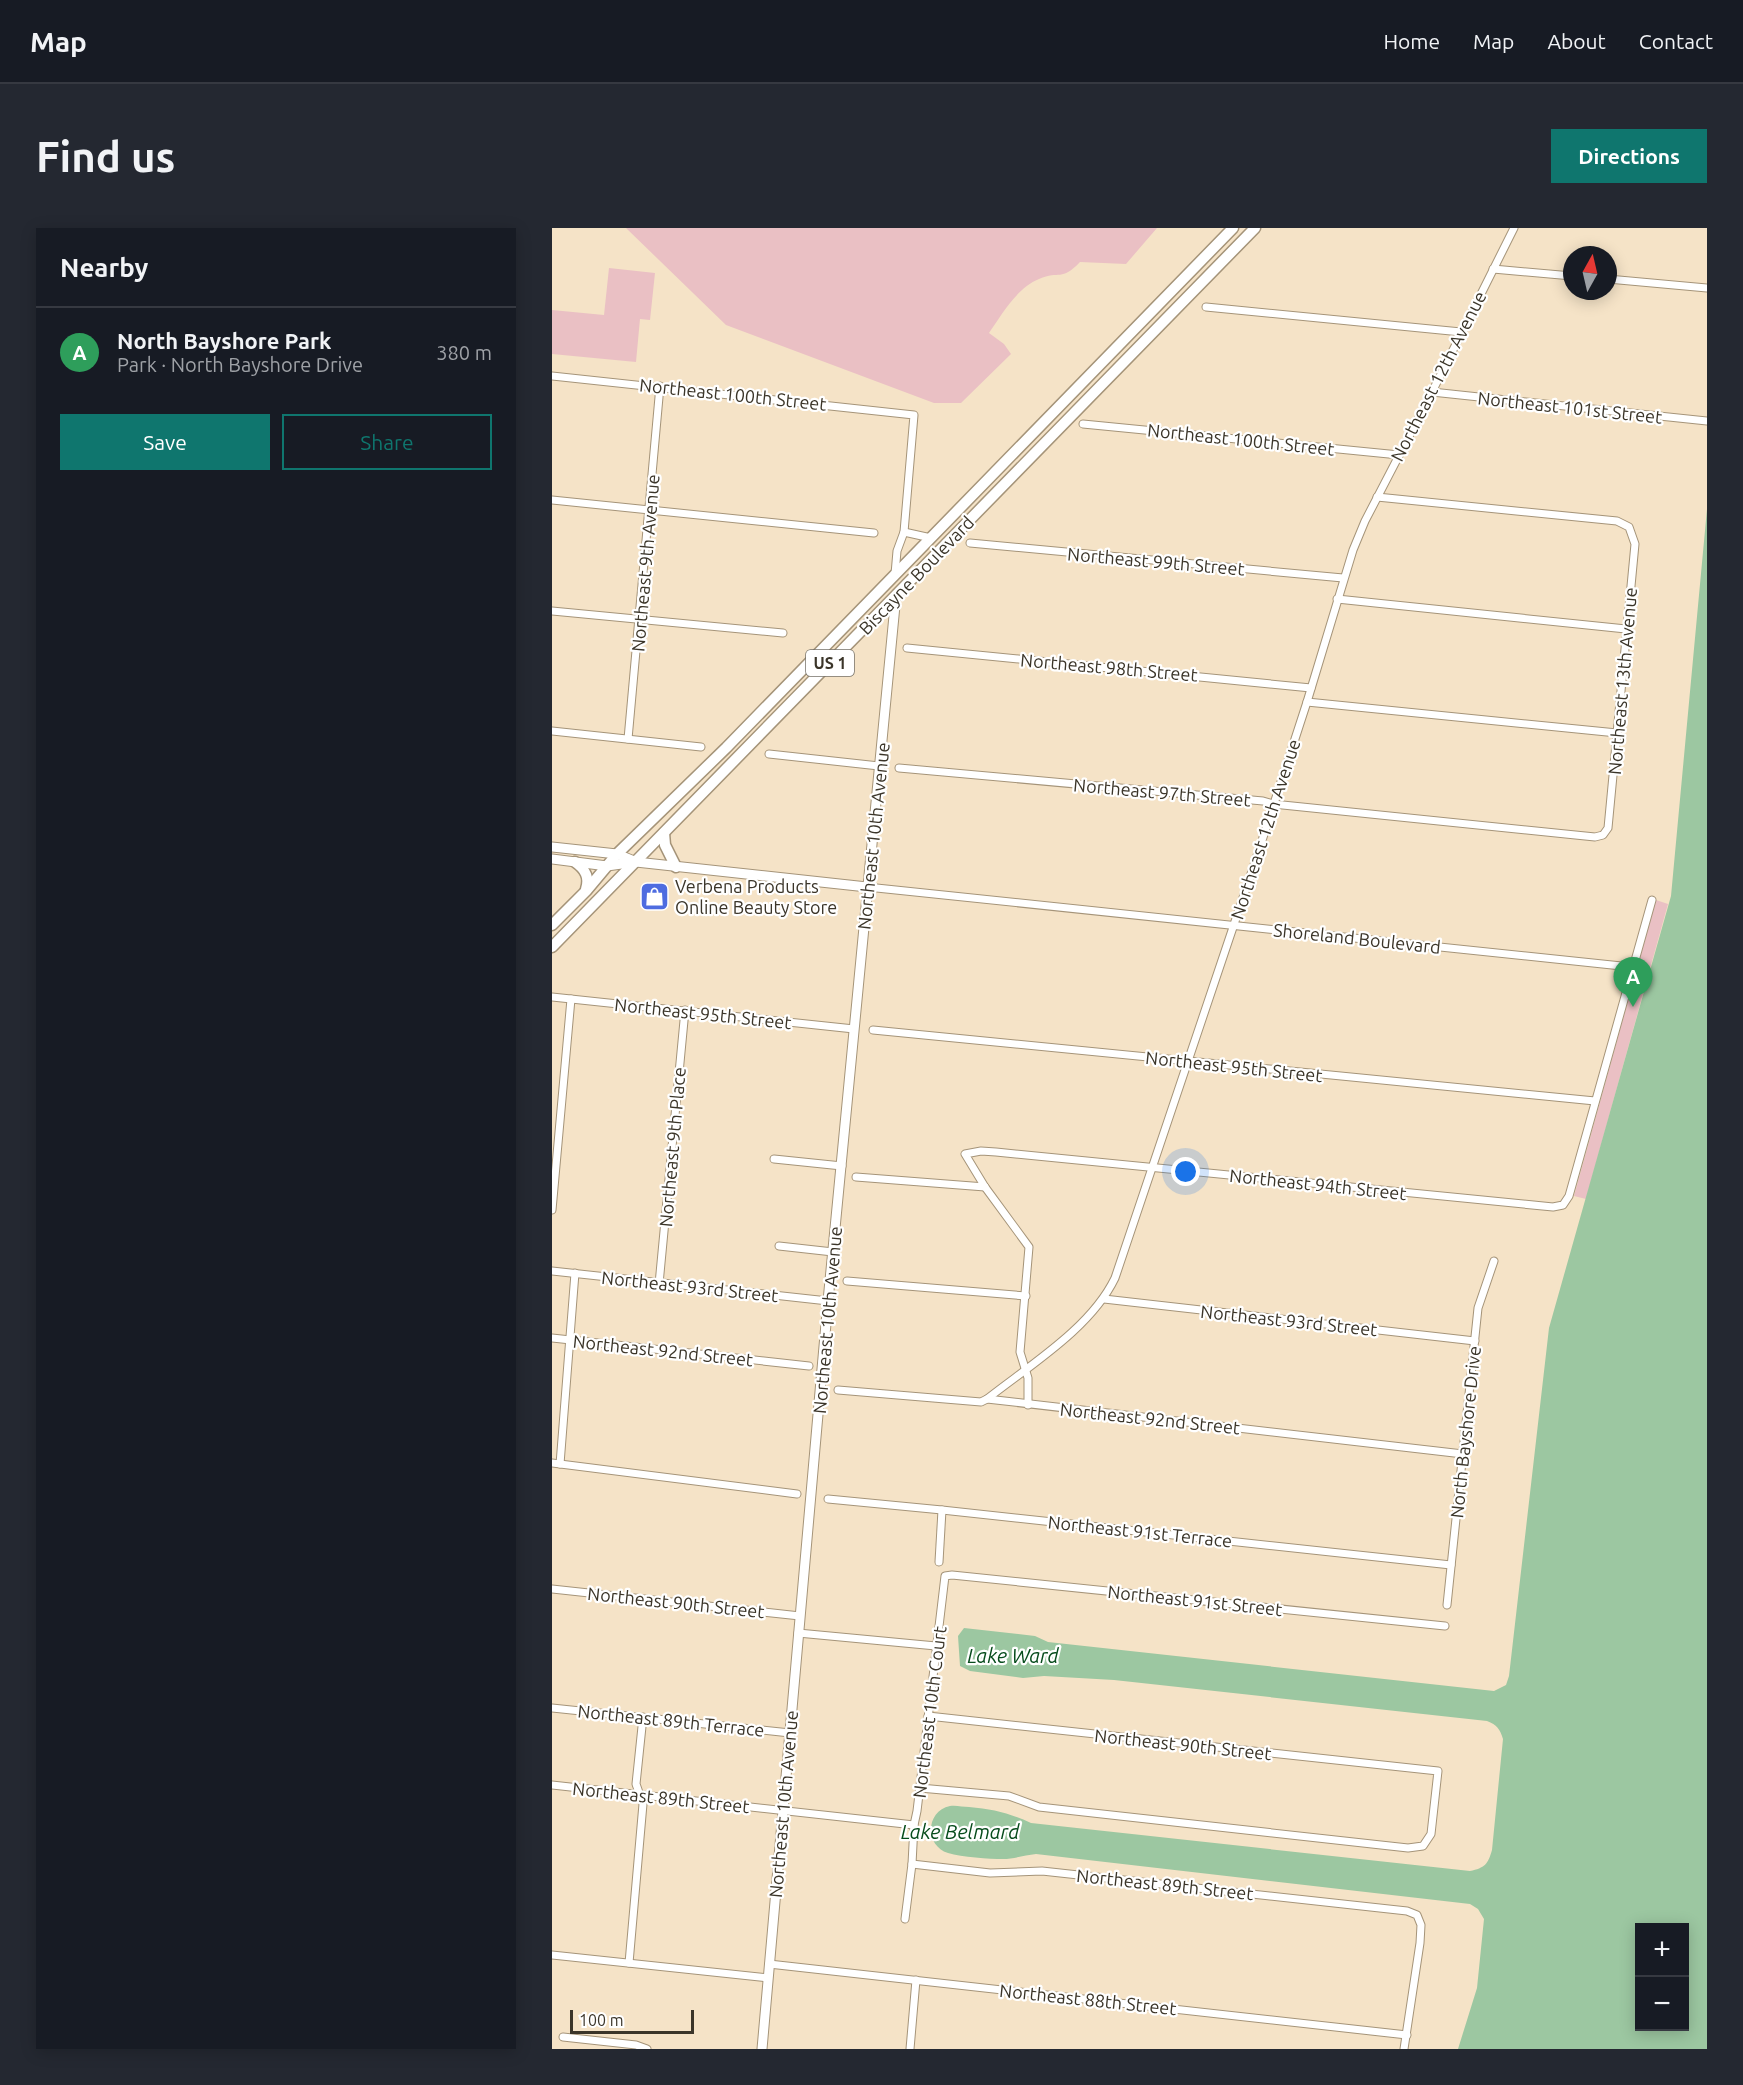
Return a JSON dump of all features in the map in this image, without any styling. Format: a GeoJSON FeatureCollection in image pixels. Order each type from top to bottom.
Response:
{"type":"FeatureCollection","features":[{"type":"Feature","properties":{"kind":"main road","name":"Biscayne Boulevard"},"geometry":{"type":"LineString","coordinates":[[552,925],[586,891],[617,854],[726,748],[1233,228]]}},
{"type":"Feature","properties":{"kind":"main road","name":"Biscayne Boulevard"},"geometry":{"type":"LineString","coordinates":[[552,947],[1255,228]]}},
{"type":"Feature","properties":{"kind":"main road"},"geometry":{"type":"LineString","coordinates":[[1223,239],[1225,244],[1223,261]]}},
{"type":"Feature","properties":{"kind":"main road"},"geometry":{"type":"LineString","coordinates":[[1074,391],[1086,401]]}},
{"type":"Feature","properties":{"kind":"main road"},"geometry":{"type":"LineString","coordinates":[[664,833],[665,847],[676,867]]}},
{"type":"Feature","properties":{"kind":"main road"},"geometry":{"type":"LineString","coordinates":[[575,862],[584,869],[587,878],[586,891]]}},
{"type":"Feature","properties":{"kind":"street","name":"Northeast 12th Avenue"},"geometry":{"type":"LineString","coordinates":[[987,1400],[1083,1324],[1104,1299],[1123,1257],[1307,702],[1343,578],[1365,520],[1514,228]]}},
{"type":"Feature","properties":{"kind":"street"},"geometry":{"type":"LineString","coordinates":[[1492,269],[1563,275]]}},
{"type":"Feature","properties":{"kind":"street"},"geometry":{"type":"LineString","coordinates":[[1617,280],[1707,288]]}},
{"type":"Feature","properties":{"kind":"street"},"geometry":{"type":"LineString","coordinates":[[1206,307],[1461,332]]}},
{"type":"Feature","properties":{"kind":"street","name":"Northeast 100th Street"},"geometry":{"type":"LineString","coordinates":[[552,376],[914,415],[904,532]]}},
{"type":"Feature","properties":{"kind":"street","name":"Northeast 9th Avenue"},"geometry":{"type":"LineString","coordinates":[[628,739],[660,386]]}},
{"type":"Feature","properties":{"kind":"street","name":"Northeast 101st Street"},"geometry":{"type":"LineString","coordinates":[[1432,392],[1707,421]]}},
{"type":"Feature","properties":{"kind":"street","name":"Northeast 100th Street"},"geometry":{"type":"LineString","coordinates":[[1083,424],[1399,455]]}},
{"type":"Feature","properties":{"kind":"street","name":"Northeast 13th Avenue"},"geometry":{"type":"LineString","coordinates":[[1377,497],[1617,521],[1629,527],[1635,544],[1608,828],[1603,835]]}},
{"type":"Feature","properties":{"kind":"street"},"geometry":{"type":"LineString","coordinates":[[552,500],[874,532]]}},
{"type":"Feature","properties":{"kind":"street"},"geometry":{"type":"LineString","coordinates":[[895,574],[897,551],[904,532],[930,538]]}},
{"type":"Feature","properties":{"kind":"street","name":"Northeast 99th Street"},"geometry":{"type":"LineString","coordinates":[[970,543],[1343,578]]}},
{"type":"Feature","properties":{"kind":"street","name":"Northeast 10th Avenue"},"geometry":{"type":"LineString","coordinates":[[761,2048],[828,1301],[896,595]]}},
{"type":"Feature","properties":{"kind":"street"},"geometry":{"type":"LineString","coordinates":[[1337,599],[1626,629]]}},
{"type":"Feature","properties":{"kind":"street"},"geometry":{"type":"LineString","coordinates":[[552,611],[783,633]]}},
{"type":"Feature","properties":{"kind":"street","name":"Northeast 98th Street"},"geometry":{"type":"LineString","coordinates":[[907,648],[1311,688]]}},
{"type":"Feature","properties":{"kind":"street"},"geometry":{"type":"LineString","coordinates":[[1307,702],[1617,733]]}},
{"type":"Feature","properties":{"kind":"street"},"geometry":{"type":"LineString","coordinates":[[552,731],[701,747]]}},
{"type":"Feature","properties":{"kind":"street"},"geometry":{"type":"LineString","coordinates":[[769,754],[879,766]]}},
{"type":"Feature","properties":{"kind":"street","name":"Northeast 97th Street"},"geometry":{"type":"LineString","coordinates":[[899,768],[1263,801],[1273,804],[1595,837],[1603,835]]}},
{"type":"Feature","properties":{"kind":"street"},"geometry":{"type":"LineString","coordinates":[[552,847],[617,854],[636,862]]}},
{"type":"Feature","properties":{"kind":"street"},"geometry":{"type":"LineString","coordinates":[[552,860],[607,866],[636,862],[867,887]]}},
{"type":"Feature","properties":{"kind":"street","name":"Shoreland Boulevard"},"geometry":{"type":"LineString","coordinates":[[867,887],[1631,967]]}},
{"type":"Feature","properties":{"kind":"street"},"geometry":{"type":"LineString","coordinates":[[1596,1101],[1631,967],[1652,900]]}},
{"type":"Feature","properties":{"kind":"street","name":"Northeast 95th Street"},"geometry":{"type":"LineString","coordinates":[[552,997],[854,1029]]}},
{"type":"Feature","properties":{"kind":"street"},"geometry":{"type":"LineString","coordinates":[[552,1210],[572,999]]}},
{"type":"Feature","properties":{"kind":"street","name":"Northeast 9th Place"},"geometry":{"type":"LineString","coordinates":[[659,1284],[685,1010]]}},
{"type":"Feature","properties":{"kind":"street","name":"Northeast 95th Street"},"geometry":{"type":"LineString","coordinates":[[873,1030],[1596,1101]]}},
{"type":"Feature","properties":{"kind":"street","name":"Northeast 94th Street"},"geometry":{"type":"LineString","coordinates":[[985,1187],[965,1154],[988,1151],[1553,1207],[1563,1205],[1569,1196],[1596,1101]]}},
{"type":"Feature","properties":{"kind":"street"},"geometry":{"type":"LineString","coordinates":[[774,1159],[842,1166]]}},
{"type":"Feature","properties":{"kind":"street"},"geometry":{"type":"LineString","coordinates":[[856,1177],[985,1187],[1029,1247],[1020,1352],[1028,1378],[1028,1405]]}},
{"type":"Feature","properties":{"kind":"street"},"geometry":{"type":"LineString","coordinates":[[779,1246],[833,1252]]}},
{"type":"Feature","properties":{"kind":"street","name":"North Bayshore Drive"},"geometry":{"type":"LineString","coordinates":[[1447,1605],[1478,1308],[1494,1261]]}},
{"type":"Feature","properties":{"kind":"street","name":"Northeast 93rd Street"},"geometry":{"type":"LineString","coordinates":[[552,1271],[828,1301]]}},
{"type":"Feature","properties":{"kind":"street"},"geometry":{"type":"LineString","coordinates":[[575,1273],[556,1463],[797,1494]]}},
{"type":"Feature","properties":{"kind":"street"},"geometry":{"type":"LineString","coordinates":[[847,1281],[1026,1296]]}},
{"type":"Feature","properties":{"kind":"street","name":"Northeast 93rd Street"},"geometry":{"type":"LineString","coordinates":[[1104,1299],[1475,1341]]}},
{"type":"Feature","properties":{"kind":"street","name":"Northeast 92nd Street"},"geometry":{"type":"LineString","coordinates":[[552,1338],[809,1366]]}},
{"type":"Feature","properties":{"kind":"street","name":"Northeast 92nd Street"},"geometry":{"type":"LineString","coordinates":[[838,1390],[981,1402],[987,1400],[1463,1454]]}},
{"type":"Feature","properties":{"kind":"street","name":"Northeast 91st Terrace"},"geometry":{"type":"LineString","coordinates":[[828,1499],[1451,1565]]}},
{"type":"Feature","properties":{"kind":"street"},"geometry":{"type":"LineString","coordinates":[[939,1562],[942,1510]]}},
{"type":"Feature","properties":{"kind":"street","name":"Northeast 91st Street"},"geometry":{"type":"LineString","coordinates":[[945,1576],[1445,1626]]}},
{"type":"Feature","properties":{"kind":"street","name":"Northeast 10th Court"},"geometry":{"type":"LineString","coordinates":[[905,1919],[914,1825],[945,1576]]}},
{"type":"Feature","properties":{"kind":"street","name":"Northeast 90th Street"},"geometry":{"type":"LineString","coordinates":[[552,1589],[800,1616]]}},
{"type":"Feature","properties":{"kind":"street"},"geometry":{"type":"LineString","coordinates":[[798,1633],[936,1646]]}},
{"type":"Feature","properties":{"kind":"street","name":"Northeast 89th Terrace"},"geometry":{"type":"LineString","coordinates":[[552,1708],[790,1733]]}},
{"type":"Feature","properties":{"kind":"street","name":"Northeast 90th Street"},"geometry":{"type":"LineString","coordinates":[[920,1788],[1009,1796],[1039,1807],[1408,1848],[1423,1846],[1431,1834],[1438,1771],[928,1716]]}},
{"type":"Feature","properties":{"kind":"street"},"geometry":{"type":"LineString","coordinates":[[628,1963],[643,1804],[636,1784],[643,1717]]}},
{"type":"Feature","properties":{"kind":"street","name":"Northeast 89th Street"},"geometry":{"type":"LineString","coordinates":[[552,1785],[914,1825]]}},
{"type":"Feature","properties":{"kind":"street","name":"Northeast 89th Street"},"geometry":{"type":"LineString","coordinates":[[912,1864],[990,1873],[1042,1871],[1407,1911],[1417,1915],[1421,1925],[1407,2034]]}},
{"type":"Feature","properties":{"kind":"street"},"geometry":{"type":"LineString","coordinates":[[552,1955],[768,1978]]}},
{"type":"Feature","properties":{"kind":"street","name":"Northeast 88th Street"},"geometry":{"type":"LineString","coordinates":[[769,1964],[1407,2034]]}},
{"type":"Feature","properties":{"kind":"street"},"geometry":{"type":"LineString","coordinates":[[910,2049],[916,1980]]}},
{"type":"Feature","properties":{"kind":"street"},"geometry":{"type":"LineString","coordinates":[[1404,2049],[1407,2034]]}},
{"type":"Feature","properties":{"kind":"street"},"geometry":{"type":"LineString","coordinates":[[563,2037],[636,2045],[647,2049]]}},
{"type":"Feature","properties":{"kind":"shaded area"},"geometry":{"type":"Polygon","coordinates":[[[626,228],[1157,228],[1126,264],[1080,262],[1069,272],[1031,283],[1011,302],[989,333],[1004,344],[1011,354],[961,403],[934,403],[726,325],[626,228]]]}},
{"type":"Feature","properties":{"kind":"shaded area"},"geometry":{"type":"Polygon","coordinates":[[[609,268],[655,273],[650,320],[640,319],[636,362],[552,354],[552,310],[604,315],[609,268]]]}},
{"type":"Feature","properties":{"kind":"shaded area"},"geometry":{"type":"Polygon","coordinates":[[[1656,900],[1668,904],[1586,1199],[1574,1196],[1656,900]]]}},
{"type":"Feature","properties":{"kind":"water"},"geometry":{"type":"Polygon","coordinates":[[[1707,509],[1707,2049],[1458,2049],[1477,1988],[1484,1919],[1478,1909],[1470,1904],[1036,1854],[1007,1859],[976,1858],[948,1853],[940,1849],[932,1836],[932,1821],[942,1809],[955,1806],[993,1810],[1031,1823],[1470,1871],[1482,1867],[1492,1850],[1503,1739],[1498,1728],[1487,1721],[1114,1680],[1044,1676],[1023,1678],[970,1671],[960,1666],[958,1636],[964,1628],[1035,1636],[1048,1642],[1494,1691],[1506,1685],[1509,1676],[1549,1328],[1671,896],[1707,509]]]}},
{"type":"Feature","properties":{"kind":"place","name":"Verbena Products Online Beauty Store"},"geometry":{"type":"Point","coordinates":[654,896]}},
{"type":"Feature","properties":{"kind":"place","name":"North Bayshore Park"},"geometry":{"type":"Point","coordinates":[1633,1007]}},
{"type":"Feature","properties":{"kind":"water label","name":"Lake Ward"},"geometry":{"type":"Point","coordinates":[1013,1655]}},
{"type":"Feature","properties":{"kind":"water label","name":"Lake Belmard"},"geometry":{"type":"Point","coordinates":[960,1831]}}]}
